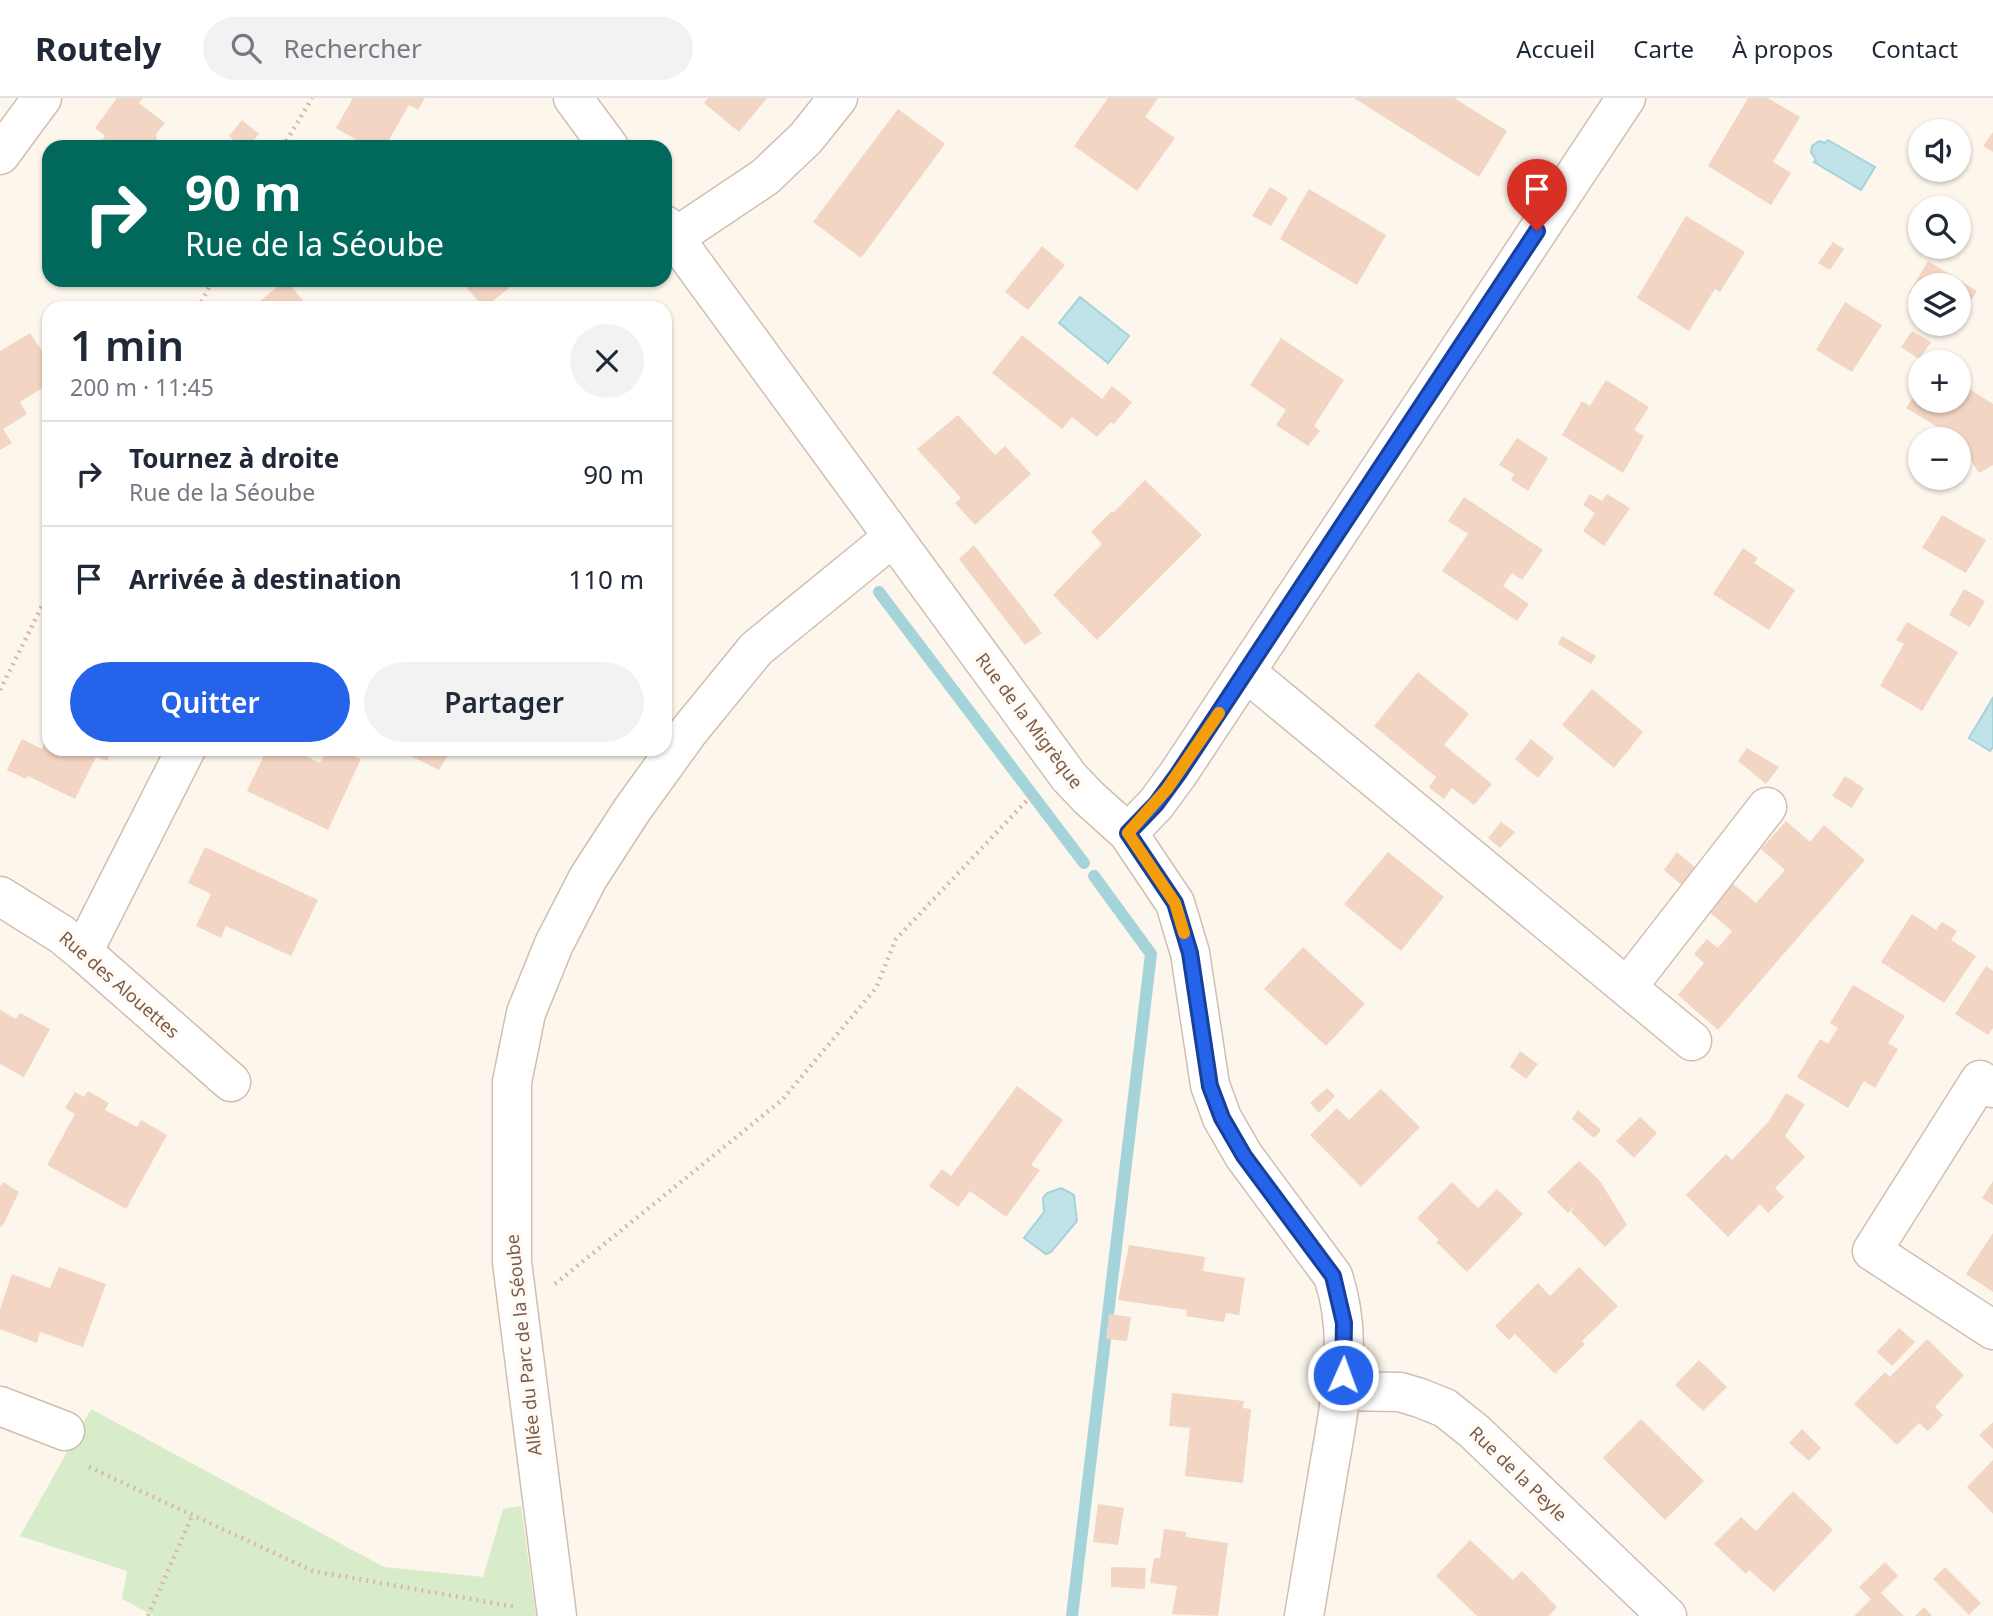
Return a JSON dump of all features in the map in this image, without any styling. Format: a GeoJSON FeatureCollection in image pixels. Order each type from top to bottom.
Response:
{"type":"FeatureCollection","features":[{"type":"Feature","properties":{"kind":"street"},"geometry":{"type":"LineString","coordinates":[[0,155],[42,98]]}},
{"type":"Feature","properties":{"kind":"street"},"geometry":{"type":"LineString","coordinates":[[573,98],[604,140]]}},
{"type":"Feature","properties":{"kind":"street"},"geometry":{"type":"LineString","coordinates":[[672,231],[765,177],[806,138],[838,98]]}},
{"type":"Feature","properties":{"kind":"street"},"geometry":{"type":"LineString","coordinates":[[1128,833],[1156,804],[1178,774],[1626,98]]}},
{"type":"Feature","properties":{"kind":"street","name":"Rue de la Migrèque"},"geometry":{"type":"LineString","coordinates":[[672,235],[1060,765],[1088,797],[1128,833],[1175,903],[1190,953],[1210,1086],[1222,1118],[1244,1156],[1333,1276],[1344,1323],[1342,1391],[1304,1616]]}},
{"type":"Feature","properties":{"kind":"street","name":"Allée du Parc de la Séoube"},"geometry":{"type":"LineString","coordinates":[[672,755],[756,649],[893,537]]}},
{"type":"Feature","properties":{"kind":"street"},"geometry":{"type":"LineString","coordinates":[[1246,672],[1692,1041]]}},
{"type":"Feature","properties":{"kind":"street"},"geometry":{"type":"LineString","coordinates":[[83,951],[182,756]]}},
{"type":"Feature","properties":{"kind":"street","name":"Allée du Parc de la Séoube"},"geometry":{"type":"LineString","coordinates":[[557,1613],[512,1262],[512,1082],[526,1013],[554,944],[588,878],[671,756]]}},
{"type":"Feature","properties":{"kind":"street"},"geometry":{"type":"LineString","coordinates":[[1628,986],[1767,807]]}},
{"type":"Feature","properties":{"kind":"street","name":"Rue des Alouettes"},"geometry":{"type":"LineString","coordinates":[[0,896],[51,927],[83,951],[231,1082]]}},
{"type":"Feature","properties":{"kind":"street"},"geometry":{"type":"LineString","coordinates":[[1993,1088],[1980,1080],[1872,1251],[1993,1330]]}},
{"type":"Feature","properties":{"kind":"street","name":"Rue de la Peyle"},"geometry":{"type":"LineString","coordinates":[[1342,1391],[1400,1392],[1445,1408],[1475,1432],[1667,1616]]}},
{"type":"Feature","properties":{"kind":"street"},"geometry":{"type":"LineString","coordinates":[[0,1406],[65,1431]]}},
{"type":"Feature","properties":{"kind":"path"},"geometry":{"type":"LineString","coordinates":[[287,140],[312,98]]}},
{"type":"Feature","properties":{"kind":"path"},"geometry":{"type":"LineString","coordinates":[[0,690],[42,607]]}},
{"type":"Feature","properties":{"kind":"path"},"geometry":{"type":"LineString","coordinates":[[555,1297],[555,1284],[782,1100],[876,988],[896,939],[1060,765]]}},
{"type":"Feature","properties":{"kind":"path"},"geometry":{"type":"LineString","coordinates":[[89,1466],[313,1571],[557,1613]]}},
{"type":"Feature","properties":{"kind":"path"},"geometry":{"type":"LineString","coordinates":[[148,1616],[192,1516]]}},
{"type":"Feature","properties":{"kind":"green space"},"geometry":{"type":"Polygon","coordinates":[[[91,1409],[384,1567],[483,1577],[503,1509],[521,1506],[536,1616],[154,1616],[122,1599],[127,1571],[20,1536],[91,1409]]]}},
{"type":"Feature","properties":{"kind":"water"},"geometry":{"type":"Polygon","coordinates":[[[1828,140],[1875,167],[1861,190],[1814,162],[1816,160],[1811,152],[1812,146],[1819,141],[1825,143],[1828,140]]]}},
{"type":"Feature","properties":{"kind":"water"},"geometry":{"type":"Polygon","coordinates":[[[1080,297],[1129,336],[1108,363],[1059,323],[1080,297]]]}},
{"type":"Feature","properties":{"kind":"water"},"geometry":{"type":"Polygon","coordinates":[[[1993,698],[1993,747],[1990,751],[1969,738],[1993,698]]]}},
{"type":"Feature","properties":{"kind":"water"},"geometry":{"type":"Polygon","coordinates":[[[1061,1188],[1074,1195],[1077,1221],[1051,1252],[1046,1254],[1024,1238],[1044,1212],[1043,1198],[1047,1193],[1061,1188]]]}},
{"type":"Feature","properties":{"kind":"building"},"geometry":{"type":"Polygon","coordinates":[[[117,98],[143,98],[139,103],[165,123],[156,134],[157,140],[102,140],[105,136],[95,128],[117,98]]]}},
{"type":"Feature","properties":{"kind":"building"},"geometry":{"type":"Polygon","coordinates":[[[353,98],[425,98],[418,110],[409,105],[389,140],[357,140],[336,128],[353,98]]]}},
{"type":"Feature","properties":{"kind":"building"},"geometry":{"type":"Polygon","coordinates":[[[708,98],[767,98],[739,132],[704,103],[708,98]]]}},
{"type":"Feature","properties":{"kind":"building"},"geometry":{"type":"Polygon","coordinates":[[[1108,98],[1158,98],[1145,117],[1175,138],[1137,191],[1074,146],[1108,98]]]}},
{"type":"Feature","properties":{"kind":"building"},"geometry":{"type":"Polygon","coordinates":[[[1354,98],[1454,98],[1507,131],[1479,177],[1354,98]]]}},
{"type":"Feature","properties":{"kind":"building"},"geometry":{"type":"Polygon","coordinates":[[[1748,98],[1768,98],[1800,117],[1773,162],[1791,173],[1771,205],[1708,166],[1748,98]]]}},
{"type":"Feature","properties":{"kind":"building"},"geometry":{"type":"Polygon","coordinates":[[[898,109],[945,144],[861,258],[813,222],[898,109]]]}},
{"type":"Feature","properties":{"kind":"building"},"geometry":{"type":"Polygon","coordinates":[[[242,120],[259,134],[254,140],[234,140],[229,136],[242,120]]]}},
{"type":"Feature","properties":{"kind":"building"},"geometry":{"type":"Polygon","coordinates":[[[1993,132],[1993,152],[1983,146],[1993,132]]]}},
{"type":"Feature","properties":{"kind":"building"},"geometry":{"type":"Polygon","coordinates":[[[1270,187],[1288,198],[1271,226],[1252,216],[1270,187]]]}},
{"type":"Feature","properties":{"kind":"building"},"geometry":{"type":"Polygon","coordinates":[[[1309,189],[1386,235],[1357,285],[1280,239],[1309,189]]]}},
{"type":"Feature","properties":{"kind":"building"},"geometry":{"type":"Polygon","coordinates":[[[1686,216],[1745,252],[1720,292],[1715,289],[1689,331],[1637,298],[1686,216]]]}},
{"type":"Feature","properties":{"kind":"building"},"geometry":{"type":"Polygon","coordinates":[[[1833,242],[1844,249],[1830,270],[1818,263],[1833,242]]]}},
{"type":"Feature","properties":{"kind":"building"},"geometry":{"type":"Polygon","coordinates":[[[1042,246],[1065,265],[1028,310],[1005,292],[1042,246]]]}},
{"type":"Feature","properties":{"kind":"building"},"geometry":{"type":"Polygon","coordinates":[[[1928,261],[1948,273],[1921,273],[1928,261]]]}},
{"type":"Feature","properties":{"kind":"building"},"geometry":{"type":"Polygon","coordinates":[[[277,287],[292,287],[303,301],[260,301],[277,287]]]}},
{"type":"Feature","properties":{"kind":"building"},"geometry":{"type":"Polygon","coordinates":[[[466,287],[510,287],[493,301],[478,301],[466,287]]]}},
{"type":"Feature","properties":{"kind":"building"},"geometry":{"type":"Polygon","coordinates":[[[1971,287],[1977,291],[1971,300],[1971,287]]]}},
{"type":"Feature","properties":{"kind":"building"},"geometry":{"type":"Polygon","coordinates":[[[1845,302],[1882,325],[1852,372],[1816,350],[1845,302]]]}},
{"type":"Feature","properties":{"kind":"building"},"geometry":{"type":"Polygon","coordinates":[[[30,333],[42,351],[42,388],[20,402],[27,414],[3,429],[12,443],[0,450],[0,351],[30,333]]]}},
{"type":"Feature","properties":{"kind":"building"},"geometry":{"type":"Polygon","coordinates":[[[1022,335],[1102,399],[1112,386],[1132,402],[1114,424],[1111,422],[1097,437],[1072,417],[1062,429],[992,373],[1022,335]]]}},
{"type":"Feature","properties":{"kind":"building"},"geometry":{"type":"Polygon","coordinates":[[[1909,336],[1921,336],[1931,342],[1925,350],[1908,352],[1901,347],[1909,336]]]}},
{"type":"Feature","properties":{"kind":"building"},"geometry":{"type":"Polygon","coordinates":[[[1281,338],[1344,380],[1314,426],[1320,431],[1308,446],[1276,425],[1286,410],[1250,385],[1281,338]]]}},
{"type":"Feature","properties":{"kind":"building"},"geometry":{"type":"Polygon","coordinates":[[[1606,380],[1649,407],[1634,430],[1644,436],[1623,473],[1562,435],[1582,401],[1590,406],[1606,380]]]}},
{"type":"Feature","properties":{"kind":"building"},"geometry":{"type":"Polygon","coordinates":[[[1971,390],[1993,404],[1993,465],[1979,473],[1971,460],[1971,427],[1938,427],[1914,413],[1971,413],[1971,390]]]}},
{"type":"Feature","properties":{"kind":"building"},"geometry":{"type":"Polygon","coordinates":[[[958,415],[995,455],[1005,446],[1031,474],[975,525],[955,503],[961,498],[917,449],[958,415]]]}},
{"type":"Feature","properties":{"kind":"building"},"geometry":{"type":"Polygon","coordinates":[[[1517,438],[1548,458],[1528,491],[1511,480],[1514,474],[1499,465],[1517,438]]]}},
{"type":"Feature","properties":{"kind":"building"},"geometry":{"type":"Polygon","coordinates":[[[1145,480],[1202,535],[1097,640],[1053,595],[1102,544],[1091,532],[1145,480]]]}},
{"type":"Feature","properties":{"kind":"building"},"geometry":{"type":"Polygon","coordinates":[[[1590,494],[1602,501],[1607,494],[1630,508],[1604,546],[1583,531],[1595,513],[1583,505],[1590,494]]]}},
{"type":"Feature","properties":{"kind":"building"},"geometry":{"type":"Polygon","coordinates":[[[1464,497],[1543,550],[1522,580],[1512,573],[1503,586],[1529,604],[1517,621],[1442,571],[1468,534],[1448,521],[1464,497]]]}},
{"type":"Feature","properties":{"kind":"building"},"geometry":{"type":"Polygon","coordinates":[[[1942,515],[1986,540],[1966,573],[1922,548],[1942,515]]]}},
{"type":"Feature","properties":{"kind":"building"},"geometry":{"type":"Polygon","coordinates":[[[974,545],[1042,633],[1025,645],[959,559],[974,545]]]}},
{"type":"Feature","properties":{"kind":"building"},"geometry":{"type":"Polygon","coordinates":[[[1743,548],[1758,558],[1754,563],[1795,590],[1769,630],[1713,594],[1743,548]]]}},
{"type":"Feature","properties":{"kind":"building"},"geometry":{"type":"Polygon","coordinates":[[[1964,589],[1985,601],[1970,627],[1949,615],[1964,589]]]}},
{"type":"Feature","properties":{"kind":"building"},"geometry":{"type":"Polygon","coordinates":[[[1907,622],[1958,652],[1922,711],[1880,686],[1904,644],[1896,640],[1907,622]]]}},
{"type":"Feature","properties":{"kind":"building"},"geometry":{"type":"Polygon","coordinates":[[[1562,636],[1596,656],[1591,664],[1558,644],[1562,636]]]}},
{"type":"Feature","properties":{"kind":"building"},"geometry":{"type":"Polygon","coordinates":[[[1418,672],[1469,714],[1444,745],[1492,784],[1474,805],[1452,788],[1444,799],[1432,790],[1429,787],[1436,777],[1374,726],[1418,672]]]}},
{"type":"Feature","properties":{"kind":"building"},"geometry":{"type":"Polygon","coordinates":[[[1592,689],[1643,732],[1614,768],[1562,725],[1592,689]]]}},
{"type":"Feature","properties":{"kind":"building"},"geometry":{"type":"Polygon","coordinates":[[[22,739],[42,749],[42,756],[110,756],[107,761],[96,757],[75,799],[28,776],[26,779],[7,770],[22,739]]]}},
{"type":"Feature","properties":{"kind":"building"},"geometry":{"type":"Polygon","coordinates":[[[1531,739],[1554,758],[1538,778],[1515,759],[1531,739]]]}},
{"type":"Feature","properties":{"kind":"building"},"geometry":{"type":"Polygon","coordinates":[[[1747,748],[1779,767],[1766,784],[1738,761],[1747,748]]]}},
{"type":"Feature","properties":{"kind":"building"},"geometry":{"type":"Polygon","coordinates":[[[264,756],[306,756],[320,763],[324,756],[355,756],[361,759],[328,830],[247,791],[264,756]]]}},
{"type":"Feature","properties":{"kind":"building"},"geometry":{"type":"Polygon","coordinates":[[[411,756],[448,756],[439,770],[411,756]]]}},
{"type":"Feature","properties":{"kind":"building"},"geometry":{"type":"Polygon","coordinates":[[[1845,776],[1864,788],[1852,808],[1832,796],[1845,776]]]}},
{"type":"Feature","properties":{"kind":"building"},"geometry":{"type":"Polygon","coordinates":[[[1786,821],[1810,842],[1824,825],[1865,860],[1718,1030],[1678,995],[1704,963],[1694,954],[1707,939],[1718,948],[1732,931],[1708,911],[1732,883],[1756,903],[1785,870],[1761,849],[1786,821]]]}},
{"type":"Feature","properties":{"kind":"building"},"geometry":{"type":"Polygon","coordinates":[[[1501,822],[1515,832],[1500,848],[1488,838],[1501,822]]]}},
{"type":"Feature","properties":{"kind":"building"},"geometry":{"type":"Polygon","coordinates":[[[205,847],[318,900],[291,956],[226,926],[221,938],[196,926],[211,894],[188,883],[205,847]]]}},
{"type":"Feature","properties":{"kind":"building"},"geometry":{"type":"Polygon","coordinates":[[[1388,852],[1444,897],[1401,951],[1344,904],[1388,852]]]}},
{"type":"Feature","properties":{"kind":"building"},"geometry":{"type":"Polygon","coordinates":[[[1677,852],[1697,869],[1684,887],[1664,870],[1677,852]]]}},
{"type":"Feature","properties":{"kind":"building"},"geometry":{"type":"Polygon","coordinates":[[[1912,914],[1936,930],[1942,922],[1957,931],[1951,940],[1976,956],[1944,1003],[1881,962],[1912,914]]]}},
{"type":"Feature","properties":{"kind":"building"},"geometry":{"type":"Polygon","coordinates":[[[1303,947],[1365,1004],[1326,1046],[1264,989],[1303,947]]]}},
{"type":"Feature","properties":{"kind":"building"},"geometry":{"type":"Polygon","coordinates":[[[1986,966],[1993,971],[1993,1028],[1988,1035],[1955,1014],[1986,966]]]}},
{"type":"Feature","properties":{"kind":"building"},"geometry":{"type":"Polygon","coordinates":[[[1853,985],[1905,1016],[1888,1043],[1898,1049],[1875,1088],[1864,1081],[1848,1108],[1797,1077],[1820,1039],[1828,1044],[1838,1028],[1830,1023],[1853,985]]]}},
{"type":"Feature","properties":{"kind":"building"},"geometry":{"type":"Polygon","coordinates":[[[0,1010],[16,1019],[20,1013],[50,1029],[24,1077],[0,1064],[0,1010]]]}},
{"type":"Feature","properties":{"kind":"building"},"geometry":{"type":"Polygon","coordinates":[[[1520,1051],[1538,1064],[1526,1079],[1510,1067],[1520,1051]]]}},
{"type":"Feature","properties":{"kind":"building"},"geometry":{"type":"Polygon","coordinates":[[[1017,1086],[1063,1120],[1031,1165],[1040,1170],[1006,1217],[970,1191],[958,1207],[929,1186],[942,1169],[951,1176],[1017,1086]]]}},
{"type":"Feature","properties":{"kind":"building"},"geometry":{"type":"Polygon","coordinates":[[[1327,1088],[1335,1096],[1319,1113],[1310,1103],[1327,1088]]]}},
{"type":"Feature","properties":{"kind":"building"},"geometry":{"type":"Polygon","coordinates":[[[1381,1089],[1420,1127],[1361,1187],[1310,1135],[1337,1108],[1349,1120],[1381,1089]]]}},
{"type":"Feature","properties":{"kind":"building"},"geometry":{"type":"Polygon","coordinates":[[[88,1091],[109,1103],[105,1110],[137,1127],[141,1120],[167,1135],[126,1209],[47,1165],[75,1114],[65,1108],[75,1092],[84,1097],[88,1091]]]}},
{"type":"Feature","properties":{"kind":"building"},"geometry":{"type":"Polygon","coordinates":[[[1786,1093],[1805,1104],[1785,1136],[1805,1157],[1775,1188],[1784,1197],[1768,1213],[1760,1204],[1728,1237],[1686,1195],[1726,1154],[1732,1160],[1769,1121],[1786,1093]]]}},
{"type":"Feature","properties":{"kind":"building"},"geometry":{"type":"Polygon","coordinates":[[[1578,1110],[1601,1130],[1594,1138],[1572,1119],[1578,1110]]]}},
{"type":"Feature","properties":{"kind":"building"},"geometry":{"type":"Polygon","coordinates":[[[1640,1117],[1657,1133],[1634,1158],[1616,1141],[1640,1117]]]}},
{"type":"Feature","properties":{"kind":"building"},"geometry":{"type":"Polygon","coordinates":[[[1579,1161],[1600,1181],[1627,1225],[1605,1247],[1571,1212],[1576,1205],[1568,1213],[1547,1192],[1579,1161]]]}},
{"type":"Feature","properties":{"kind":"building"},"geometry":{"type":"Polygon","coordinates":[[[1993,1181],[1993,1205],[1982,1198],[1993,1181]]]}},
{"type":"Feature","properties":{"kind":"building"},"geometry":{"type":"Polygon","coordinates":[[[3,1182],[19,1192],[2,1227],[0,1187],[3,1182]]]}},
{"type":"Feature","properties":{"kind":"building"},"geometry":{"type":"Polygon","coordinates":[[[1452,1182],[1478,1208],[1497,1189],[1523,1214],[1467,1272],[1436,1242],[1439,1240],[1417,1218],[1452,1182]]]}},
{"type":"Feature","properties":{"kind":"building"},"geometry":{"type":"Polygon","coordinates":[[[1993,1233],[1993,1292],[1966,1274],[1993,1233]]]}},
{"type":"Feature","properties":{"kind":"building"},"geometry":{"type":"Polygon","coordinates":[[[1129,1245],[1205,1257],[1203,1271],[1245,1278],[1239,1315],[1226,1313],[1224,1322],[1186,1316],[1187,1310],[1118,1300],[1129,1245]]]}},
{"type":"Feature","properties":{"kind":"building"},"geometry":{"type":"Polygon","coordinates":[[[59,1267],[106,1284],[83,1347],[40,1332],[37,1343],[0,1329],[0,1309],[12,1274],[50,1288],[59,1267]]]}},
{"type":"Feature","properties":{"kind":"building"},"geometry":{"type":"Polygon","coordinates":[[[1579,1267],[1618,1306],[1582,1341],[1585,1344],[1555,1374],[1515,1334],[1509,1340],[1495,1326],[1538,1283],[1550,1296],[1579,1267]]]}},
{"type":"Feature","properties":{"kind":"building"},"geometry":{"type":"Polygon","coordinates":[[[1109,1314],[1131,1317],[1127,1341],[1106,1339],[1109,1314]]]}},
{"type":"Feature","properties":{"kind":"building"},"geometry":{"type":"Polygon","coordinates":[[[1899,1328],[1915,1342],[1892,1366],[1877,1352],[1899,1328]]]}},
{"type":"Feature","properties":{"kind":"building"},"geometry":{"type":"Polygon","coordinates":[[[1927,1339],[1964,1375],[1935,1407],[1943,1415],[1928,1431],[1919,1423],[1897,1445],[1854,1404],[1885,1372],[1890,1377],[1927,1339]]]}},
{"type":"Feature","properties":{"kind":"building"},"geometry":{"type":"Polygon","coordinates":[[[1699,1360],[1727,1387],[1703,1411],[1675,1385],[1699,1360]]]}},
{"type":"Feature","properties":{"kind":"building"},"geometry":{"type":"Polygon","coordinates":[[[1172,1393],[1244,1401],[1243,1408],[1251,1409],[1243,1483],[1185,1476],[1190,1428],[1169,1426],[1172,1393]]]}},
{"type":"Feature","properties":{"kind":"building"},"geometry":{"type":"Polygon","coordinates":[[[1641,1419],[1704,1481],[1665,1520],[1603,1458],[1641,1419]]]}},
{"type":"Feature","properties":{"kind":"building"},"geometry":{"type":"Polygon","coordinates":[[[1993,1422],[1993,1449],[1979,1435],[1993,1422]]]}},
{"type":"Feature","properties":{"kind":"building"},"geometry":{"type":"Polygon","coordinates":[[[1802,1429],[1821,1448],[1809,1461],[1789,1443],[1802,1429]]]}},
{"type":"Feature","properties":{"kind":"building"},"geometry":{"type":"Polygon","coordinates":[[[1993,1460],[1993,1514],[1967,1487],[1993,1460]]]}},
{"type":"Feature","properties":{"kind":"building"},"geometry":{"type":"Polygon","coordinates":[[[1793,1491],[1833,1530],[1774,1592],[1749,1570],[1746,1574],[1714,1544],[1741,1517],[1756,1531],[1793,1491]]]}},
{"type":"Feature","properties":{"kind":"building"},"geometry":{"type":"Polygon","coordinates":[[[1098,1504],[1124,1508],[1118,1545],[1093,1542],[1098,1504]]]}},
{"type":"Feature","properties":{"kind":"building"},"geometry":{"type":"Polygon","coordinates":[[[1164,1529],[1186,1532],[1186,1537],[1228,1543],[1218,1616],[1172,1614],[1177,1586],[1150,1583],[1154,1558],[1160,1558],[1164,1529]]]}},
{"type":"Feature","properties":{"kind":"building"},"geometry":{"type":"Polygon","coordinates":[[[1470,1540],[1513,1580],[1522,1571],[1557,1607],[1549,1616],[1477,1616],[1436,1576],[1470,1540]]]}},
{"type":"Feature","properties":{"kind":"building"},"geometry":{"type":"Polygon","coordinates":[[[1885,1562],[1898,1576],[1881,1593],[1904,1616],[1854,1616],[1871,1599],[1859,1587],[1885,1562]]]}},
{"type":"Feature","properties":{"kind":"building"},"geometry":{"type":"Polygon","coordinates":[[[1111,1567],[1146,1568],[1145,1589],[1111,1587],[1111,1567]]]}},
{"type":"Feature","properties":{"kind":"building"},"geometry":{"type":"Polygon","coordinates":[[[1945,1567],[1981,1603],[1969,1615],[1933,1579],[1945,1567]]]}},
{"type":"Feature","properties":{"kind":"building"},"geometry":{"type":"Polygon","coordinates":[[[1924,1607],[1932,1616],[1915,1616],[1924,1607]]]}},
{"type":"Feature","properties":{"kind":"waterway"},"geometry":{"type":"LineString","coordinates":[[879,592],[1084,863]]}},
{"type":"Feature","properties":{"kind":"waterway"},"geometry":{"type":"LineString","coordinates":[[1072,1616],[1151,954],[1094,876]]}},
{"type":"Feature","properties":{"kind":"slow traffic"},"geometry":{"type":"LineString","coordinates":[[1184,933],[1175,903],[1128,833],[1156,804],[1219,713]]}},
{"type":"Feature","properties":{"kind":"route"},"geometry":{"type":"LineString","coordinates":[[1343,1375],[1344,1323],[1333,1276],[1244,1156],[1222,1118],[1210,1086],[1190,953],[1175,903],[1128,833],[1156,804],[1178,774],[1537,231]]}}]}
